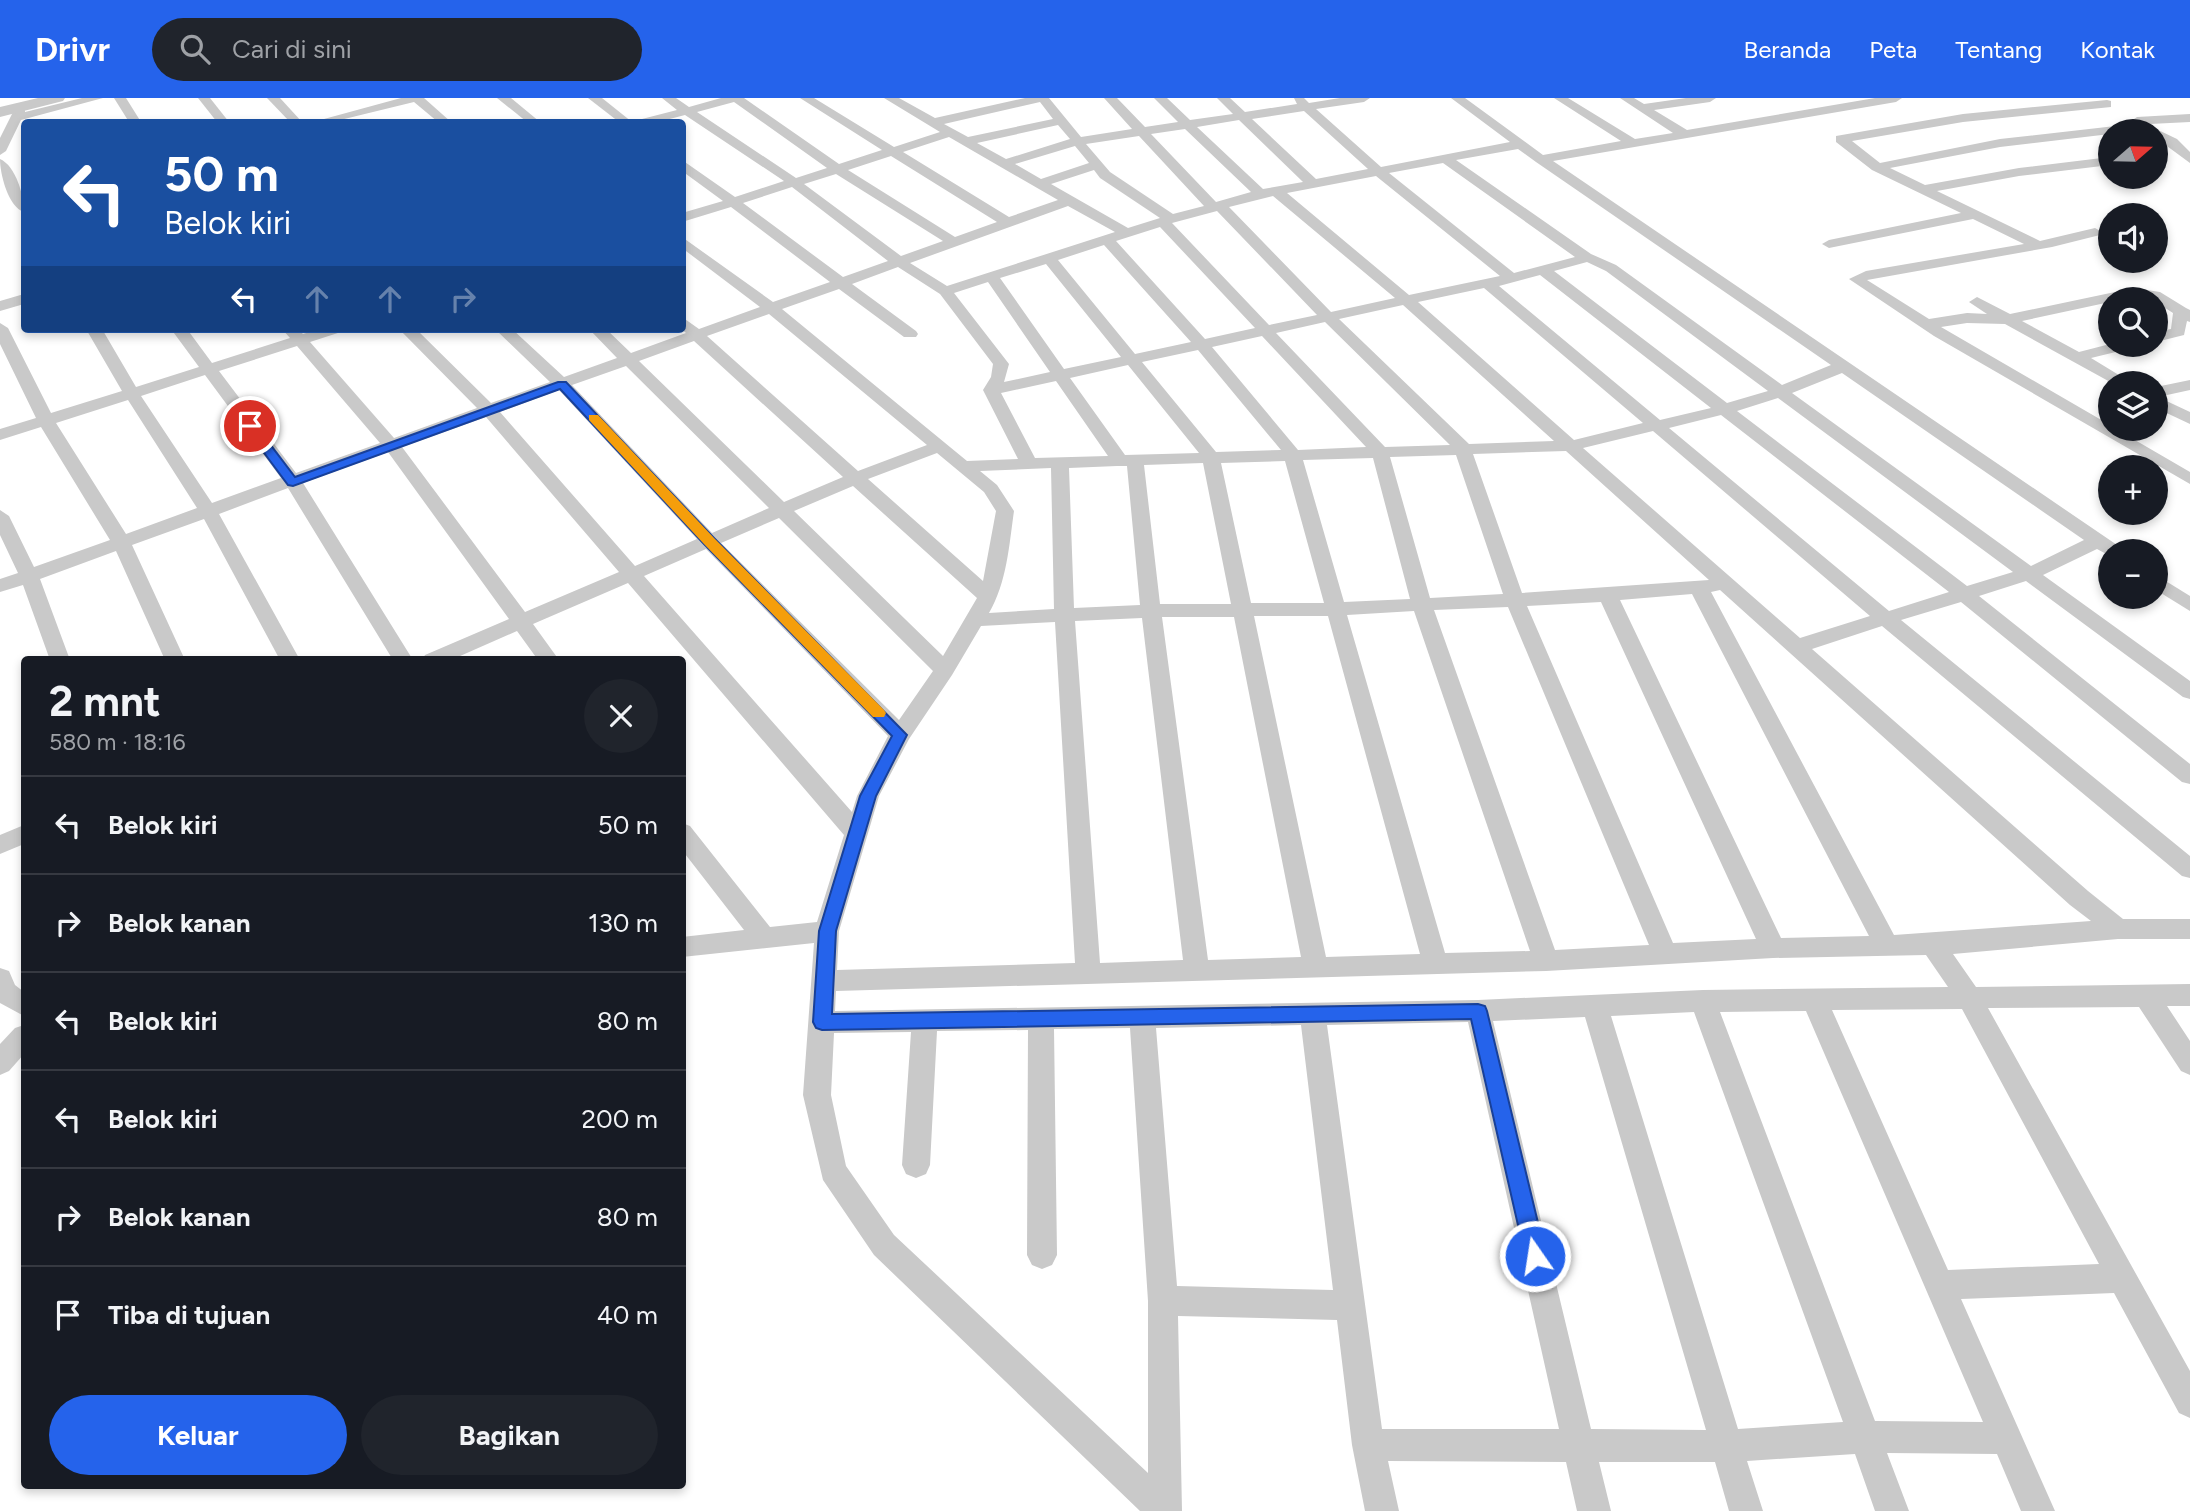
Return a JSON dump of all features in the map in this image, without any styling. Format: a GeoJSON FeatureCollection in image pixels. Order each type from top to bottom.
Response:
{"type":"FeatureCollection","features":[{"type":"Feature","properties":{"kind":"street"},"geometry":{"type":"LineString","coordinates":[[0,151],[19,112],[57,98]]}},
{"type":"Feature","properties":{"kind":"street"},"geometry":{"type":"LineString","coordinates":[[0,112],[19,112],[41,117],[97,98]]}},
{"type":"Feature","properties":{"kind":"street"},"geometry":{"type":"LineString","coordinates":[[120,98],[133,119]]}},
{"type":"Feature","properties":{"kind":"street"},"geometry":{"type":"LineString","coordinates":[[204,98],[221,119]]}},
{"type":"Feature","properties":{"kind":"street"},"geometry":{"type":"LineString","coordinates":[[273,98],[293,119]]}},
{"type":"Feature","properties":{"kind":"street"},"geometry":{"type":"LineString","coordinates":[[345,98],[367,119]]}},
{"type":"Feature","properties":{"kind":"street"},"geometry":{"type":"LineString","coordinates":[[330,119],[416,98],[441,119]]}},
{"type":"Feature","properties":{"kind":"street"},"geometry":{"type":"LineString","coordinates":[[503,98],[530,119]]}},
{"type":"Feature","properties":{"kind":"street"},"geometry":{"type":"LineString","coordinates":[[594,98],[622,119]]}},
{"type":"Feature","properties":{"kind":"street"},"geometry":{"type":"LineString","coordinates":[[668,98],[792,181],[899,262],[945,291],[1001,365],[999,377],[991,390]]}},
{"type":"Feature","properties":{"kind":"street"},"geometry":{"type":"LineString","coordinates":[[657,119],[736,98],[836,168],[952,242]]}},
{"type":"Feature","properties":{"kind":"street"},"geometry":{"type":"LineString","coordinates":[[806,98],[1007,222]]}},
{"type":"Feature","properties":{"kind":"street"},"geometry":{"type":"LineString","coordinates":[[890,98],[1126,233]]}},
{"type":"Feature","properties":{"kind":"street"},"geometry":{"type":"LineString","coordinates":[[968,98],[988,109]]}},
{"type":"Feature","properties":{"kind":"street"},"geometry":{"type":"LineString","coordinates":[[935,122],[1042,98],[1105,175],[1115,195],[1167,220],[1265,331],[1380,452],[1422,605],[1546,961]]}},
{"type":"Feature","properties":{"kind":"street"},"geometry":{"type":"LineString","coordinates":[[1110,98],[1326,316],[1462,447],[1515,600],[1665,954]]}},
{"type":"Feature","properties":{"kind":"street"},"geometry":{"type":"LineString","coordinates":[[1160,98],[1187,125],[1268,192],[1406,300],[2079,898],[2118,929]]}},
{"type":"Feature","properties":{"kind":"street"},"geometry":{"type":"LineString","coordinates":[[1223,98],[1313,184]]}},
{"type":"Feature","properties":{"kind":"street"},"geometry":{"type":"LineString","coordinates":[[1004,163],[1078,141],[1243,116],[1302,102],[1364,98]]}},
{"type":"Feature","properties":{"kind":"street"},"geometry":{"type":"LineString","coordinates":[[1457,98],[1541,159],[2098,541]]}},
{"type":"Feature","properties":{"kind":"street"},"geometry":{"type":"LineString","coordinates":[[1560,98],[1633,143]]}},
{"type":"Feature","properties":{"kind":"street"},"geometry":{"type":"LineString","coordinates":[[1626,98],[1684,134]]}},
{"type":"Feature","properties":{"kind":"street"},"geometry":{"type":"LineString","coordinates":[[1643,108],[1710,98]]}},
{"type":"Feature","properties":{"kind":"street"},"geometry":{"type":"LineString","coordinates":[[1825,98],[1840,106]]}},
{"type":"Feature","properties":{"kind":"street"},"geometry":{"type":"LineString","coordinates":[[1541,159],[1895,98]]}},
{"type":"Feature","properties":{"kind":"street"},"geometry":{"type":"LineString","coordinates":[[1302,102],[1379,172],[1511,278]]}},
{"type":"Feature","properties":{"kind":"street"},"geometry":{"type":"LineString","coordinates":[[1877,167],[2130,117],[2181,149]]}},
{"type":"Feature","properties":{"kind":"street"},"geometry":{"type":"LineString","coordinates":[[2038,245],[1877,167],[1840,139],[1963,118],[2190,118]]}},
{"type":"Feature","properties":{"kind":"street"},"geometry":{"type":"LineString","coordinates":[[1963,118],[2000,143]]}},
{"type":"Feature","properties":{"kind":"street"},"geometry":{"type":"LineString","coordinates":[[967,141],[1059,121]]}},
{"type":"Feature","properties":{"kind":"street"},"geometry":{"type":"LineString","coordinates":[[686,217],[953,132]]}},
{"type":"Feature","properties":{"kind":"street"},"geometry":{"type":"LineString","coordinates":[[945,291],[1167,220],[1268,192],[1522,144]]}},
{"type":"Feature","properties":{"kind":"street"},"geometry":{"type":"LineString","coordinates":[[1444,158],[1587,258]]}},
{"type":"Feature","properties":{"kind":"street"},"geometry":{"type":"LineString","coordinates":[[1920,190],[2019,172],[2098,162]]}},
{"type":"Feature","properties":{"kind":"street"},"geometry":{"type":"LineString","coordinates":[[0,163],[21,198]]}},
{"type":"Feature","properties":{"kind":"street"},"geometry":{"type":"LineString","coordinates":[[1039,184],[1097,165]]}},
{"type":"Feature","properties":{"kind":"street"},"geometry":{"type":"LineString","coordinates":[[686,167],[911,334]]}},
{"type":"Feature","properties":{"kind":"street"},"geometry":{"type":"LineString","coordinates":[[0,586],[393,447],[1007,222],[1115,195]]}},
{"type":"Feature","properties":{"kind":"street"},"geometry":{"type":"LineString","coordinates":[[0,204],[21,201]]}},
{"type":"Feature","properties":{"kind":"street"},"geometry":{"type":"LineString","coordinates":[[1829,244],[1973,215]]}},
{"type":"Feature","properties":{"kind":"street"},"geometry":{"type":"LineString","coordinates":[[2095,232],[1856,279],[1927,324],[2190,479]]}},
{"type":"Feature","properties":{"kind":"street"},"geometry":{"type":"LineString","coordinates":[[1107,240],[1201,344],[1292,453],[1435,962]]}},
{"type":"Feature","properties":{"kind":"street"},"geometry":{"type":"LineString","coordinates":[[686,244],[771,308],[991,489],[1005,511],[998,560],[988,597],[945,670],[900,735],[868,796],[856,833],[827,931],[817,1096],[833,1171],[884,1245],[1165,1511]]}},
{"type":"Feature","properties":{"kind":"street"},"geometry":{"type":"LineString","coordinates":[[1048,257],[1134,359],[1211,457],[1317,967]]}},
{"type":"Feature","properties":{"kind":"street"},"geometry":{"type":"LineString","coordinates":[[991,390],[1511,278],[1587,258],[1595,259],[2031,573],[2190,692]]}},
{"type":"Feature","properties":{"kind":"street"},"geometry":{"type":"LineString","coordinates":[[1543,270],[1964,594],[2190,776]]}},
{"type":"Feature","properties":{"kind":"street"},"geometry":{"type":"LineString","coordinates":[[990,276],[1128,461],[1151,611],[1197,969]]}},
{"type":"Feature","properties":{"kind":"street"},"geometry":{"type":"LineString","coordinates":[[1490,282],[1490,287],[2190,869]]}},
{"type":"Feature","properties":{"kind":"street"},"geometry":{"type":"LineString","coordinates":[[1927,324],[1967,318],[2007,319],[2134,293],[2155,295],[2185,314],[2178,332],[2168,334]]}},
{"type":"Feature","properties":{"kind":"street"},"geometry":{"type":"LineString","coordinates":[[0,306],[21,300]]}},
{"type":"Feature","properties":{"kind":"street"},"geometry":{"type":"LineString","coordinates":[[1977,302],[2102,371]]}},
{"type":"Feature","properties":{"kind":"street"},"geometry":{"type":"LineString","coordinates":[[686,325],[858,477],[988,597]]}},
{"type":"Feature","properties":{"kind":"street"},"geometry":{"type":"LineString","coordinates":[[0,328],[46,421],[122,543],[173,656]]}},
{"type":"Feature","properties":{"kind":"street"},"geometry":{"type":"LineString","coordinates":[[96,333],[132,394],[209,512],[288,656]]}},
{"type":"Feature","properties":{"kind":"street"},"geometry":{"type":"LineString","coordinates":[[182,333],[293,482],[402,656]]}},
{"type":"Feature","properties":{"kind":"street"},"geometry":{"type":"LineString","coordinates":[[411,333],[490,411],[856,833]]}},
{"type":"Feature","properties":{"kind":"street"},"geometry":{"type":"LineString","coordinates":[[507,333],[562,384],[709,541],[900,735]]}},
{"type":"Feature","properties":{"kind":"street"},"geometry":{"type":"LineString","coordinates":[[602,333],[945,670]]}},
{"type":"Feature","properties":{"kind":"street"},"geometry":{"type":"LineString","coordinates":[[0,435],[208,370],[294,335],[393,447],[546,656]]}},
{"type":"Feature","properties":{"kind":"street"},"geometry":{"type":"LineString","coordinates":[[2076,357],[2098,352]]}},
{"type":"Feature","properties":{"kind":"street"},"geometry":{"type":"LineString","coordinates":[[963,466],[1462,447],[1570,446],[1726,409],[1780,392],[1844,366]]}},
{"type":"Feature","properties":{"kind":"street"},"geometry":{"type":"LineString","coordinates":[[2168,390],[2190,385]]}},
{"type":"Feature","properties":{"kind":"street"},"geometry":{"type":"LineString","coordinates":[[991,390],[1029,464]]}},
{"type":"Feature","properties":{"kind":"street"},"geometry":{"type":"LineString","coordinates":[[2168,407],[2190,419]]}},
{"type":"Feature","properties":{"kind":"street"},"geometry":{"type":"LineString","coordinates":[[441,656],[858,477],[939,446]]}},
{"type":"Feature","properties":{"kind":"street"},"geometry":{"type":"LineString","coordinates":[[1060,463],[1063,613],[1088,972]]}},
{"type":"Feature","properties":{"kind":"street"},"geometry":{"type":"LineString","coordinates":[[0,516],[29,576],[59,656]]}},
{"type":"Feature","properties":{"kind":"street"},"geometry":{"type":"LineString","coordinates":[[1797,646],[2031,573],[2098,549]]}},
{"type":"Feature","properties":{"kind":"street"},"geometry":{"type":"LineString","coordinates":[[973,620],[1063,613],[1337,609],[1422,605],[1699,589],[1726,584]]}},
{"type":"Feature","properties":{"kind":"street"},"geometry":{"type":"LineString","coordinates":[[1699,589],[1887,946]]}},
{"type":"Feature","properties":{"kind":"street"},"geometry":{"type":"LineString","coordinates":[[2168,589],[2190,605]]}},
{"type":"Feature","properties":{"kind":"street"},"geometry":{"type":"LineString","coordinates":[[1608,595],[1773,948]]}},
{"type":"Feature","properties":{"kind":"street"},"geometry":{"type":"LineString","coordinates":[[0,845],[21,835]]}},
{"type":"Feature","properties":{"kind":"street"},"geometry":{"type":"LineString","coordinates":[[686,837],[765,939]]}},
{"type":"Feature","properties":{"kind":"street"},"geometry":{"type":"LineString","coordinates":[[824,981],[1546,961],[1773,948],[1933,945],[2118,929],[2190,929]]}},
{"type":"Feature","properties":{"kind":"street"},"geometry":{"type":"LineString","coordinates":[[686,947],[827,931]]}},
{"type":"Feature","properties":{"kind":"street"},"geometry":{"type":"LineString","coordinates":[[1933,945],[1968,996],[2190,1402]]}},
{"type":"Feature","properties":{"kind":"street"},"geometry":{"type":"LineString","coordinates":[[0,979],[4,992],[21,1003]]}},
{"type":"Feature","properties":{"kind":"street"},"geometry":{"type":"LineString","coordinates":[[822,1022],[1313,1015],[1703,1001],[2190,995]]}},
{"type":"Feature","properties":{"kind":"street"},"geometry":{"type":"LineString","coordinates":[[2146,996],[2190,1063]]}},
{"type":"Feature","properties":{"kind":"street"},"geometry":{"type":"LineString","coordinates":[[1703,1001],[1892,1511]]}},
{"type":"Feature","properties":{"kind":"street"},"geometry":{"type":"LineString","coordinates":[[1815,1001],[2038,1511]]}},
{"type":"Feature","properties":{"kind":"street"},"geometry":{"type":"LineString","coordinates":[[1595,1006],[1746,1511]]}},
{"type":"Feature","properties":{"kind":"street"},"geometry":{"type":"LineString","coordinates":[[1478,1011],[1594,1511]]}},
{"type":"Feature","properties":{"kind":"street"},"geometry":{"type":"LineString","coordinates":[[1313,1015],[1368,1445],[1382,1511]]}},
{"type":"Feature","properties":{"kind":"street"},"geometry":{"type":"LineString","coordinates":[[1142,1017],[1163,1301],[1165,1511]]}},
{"type":"Feature","properties":{"kind":"street"},"geometry":{"type":"LineString","coordinates":[[1041,1018],[1042,1255]]}},
{"type":"Feature","properties":{"kind":"street"},"geometry":{"type":"LineString","coordinates":[[916,1165],[925,1021]]}},
{"type":"Feature","properties":{"kind":"street"},"geometry":{"type":"LineString","coordinates":[[0,1063],[21,1039]]}},
{"type":"Feature","properties":{"kind":"street"},"geometry":{"type":"LineString","coordinates":[[1939,1285],[2122,1278]]}},
{"type":"Feature","properties":{"kind":"street"},"geometry":{"type":"LineString","coordinates":[[1163,1301],[1350,1305]]}},
{"type":"Feature","properties":{"kind":"street"},"geometry":{"type":"LineString","coordinates":[[1368,1445],[1726,1446],[1865,1437],[2006,1438]]}},
{"type":"Feature","properties":{"kind":"slow traffic"},"geometry":{"type":"LineString","coordinates":[[594,418],[709,541],[879,713]]}},
{"type":"Feature","properties":{"kind":"route"},"geometry":{"type":"LineString","coordinates":[[250,426],[293,482],[562,384],[709,541],[900,735],[868,796],[827,931],[822,1022],[1478,1011],[1535,1256]]}}]}
